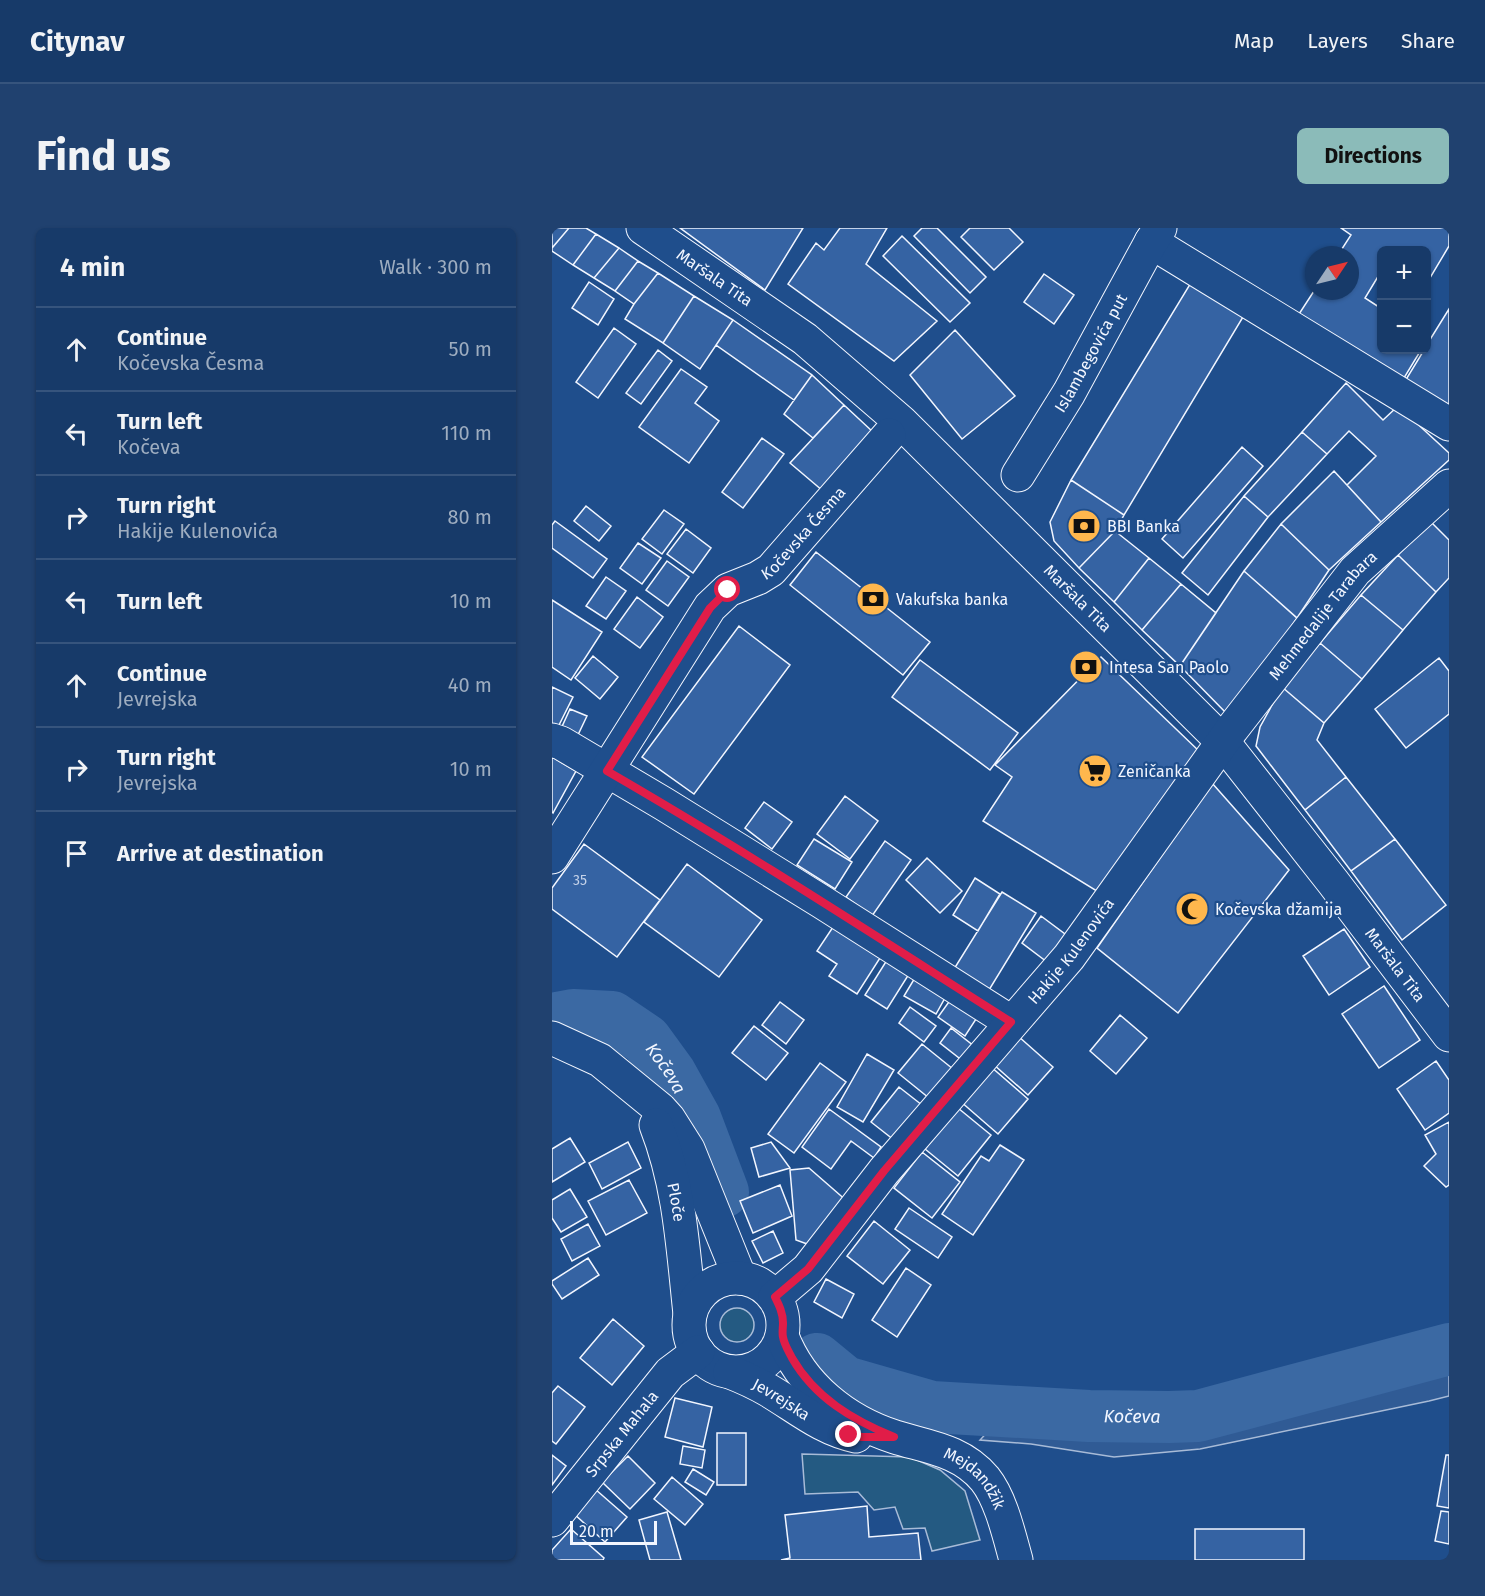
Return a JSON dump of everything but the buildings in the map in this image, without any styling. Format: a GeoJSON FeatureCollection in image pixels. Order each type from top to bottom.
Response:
{"type":"FeatureCollection","features":[{"type":"Feature","properties":{"kind":"street","name":"Maršala Tita"},"geometry":{"type":"LineString","coordinates":[[643,228],[804,339],[901,422],[1217,749],[1333,882],[1449,1035]]}},
{"type":"Feature","properties":{"kind":"street"},"geometry":{"type":"LineString","coordinates":[[1155,235],[1449,424]]}},
{"type":"Feature","properties":{"kind":"street","name":"Islambegovića put"},"geometry":{"type":"LineString","coordinates":[[1018,475],[1069,393],[1155,235]]}},
{"type":"Feature","properties":{"kind":"street","name":"Kočevska Česma"},"geometry":{"type":"LineString","coordinates":[[552,857],[710,608],[728,590],[771,570],[889,435]]}},
{"type":"Feature","properties":{"kind":"street","name":"Mehmedalije Tarabara"},"geometry":{"type":"LineString","coordinates":[[1217,749],[1355,571],[1449,486]]}},
{"type":"Feature","properties":{"kind":"street"},"geometry":{"type":"LineString","coordinates":[[552,740],[561,743],[664,804],[1011,1022]]}},
{"type":"Feature","properties":{"kind":"street","name":"Hakije Kulenovića"},"geometry":{"type":"LineString","coordinates":[[775,1297],[808,1269],[884,1171],[1069,957],[1217,749]]}},
{"type":"Feature","properties":{"kind":"street","name":"Ploče"},"geometry":{"type":"LineString","coordinates":[[552,1038],[600,1060],[669,1119],[688,1149],[740,1278]]}},
{"type":"Feature","properties":{"kind":"street","name":"Ploče"},"geometry":{"type":"LineString","coordinates":[[642,1094],[665,1147],[673,1177],[679,1209],[690,1314]]}},
{"type":"Feature","properties":{"kind":"street"},"geometry":{"type":"LineString","coordinates":[[727,1278],[753,1280],[775,1297],[781,1309],[782,1336],[773,1354],[758,1367],[746,1372],[730,1372],[717,1368],[698,1352],[690,1334],[690,1314],[695,1301],[714,1283],[727,1278]]}},
{"type":"Feature","properties":{"kind":"street","name":"Jevrejska"},"geometry":{"type":"LineString","coordinates":[[782,1336],[787,1350],[801,1372],[825,1399],[850,1416],[894,1437]]}},
{"type":"Feature","properties":{"kind":"street","name":"Srpska Mahala"},"geometry":{"type":"LineString","coordinates":[[552,1520],[670,1373],[698,1352]]}},
{"type":"Feature","properties":{"kind":"street","name":"Jevrejska"},"geometry":{"type":"LineString","coordinates":[[730,1372],[768,1390],[813,1419],[849,1435],[894,1437]]}},
{"type":"Feature","properties":{"kind":"street","name":"Mejdandžik"},"geometry":{"type":"LineString","coordinates":[[894,1437],[947,1451],[968,1464],[984,1479],[997,1499],[1016,1560]]}},
{"type":"Feature","properties":{"kind":"shaded area"},"geometry":{"type":"Polygon","coordinates":[[[737,1308],[749,1313],[754,1325],[749,1337],[737,1342],[725,1337],[720,1325],[725,1313],[737,1308]]]}},
{"type":"Feature","properties":{"kind":"shaded area"},"geometry":{"type":"Polygon","coordinates":[[[1449,1364],[1449,1396],[1200,1449],[1114,1457],[1031,1444],[980,1440],[1008,1410],[1185,1429],[1449,1364]]]}},
{"type":"Feature","properties":{"kind":"shaded area"},"geometry":{"type":"Polygon","coordinates":[[[802,1454],[910,1457],[940,1470],[965,1491],[980,1540],[932,1551],[925,1528],[903,1529],[895,1507],[874,1510],[858,1492],[805,1494],[802,1454]]]}},
{"type":"Feature","properties":{"kind":"waterway","name":"Kočeva"},"geometry":{"type":"LineString","coordinates":[[552,1019],[573,1015],[612,1017],[646,1040],[670,1073],[695,1118],[723,1192]]}},
{"type":"Feature","properties":{"kind":"waterway","name":"Kočeva"},"geometry":{"type":"LineString","coordinates":[[817,1359],[845,1382],[932,1407],[1089,1416],[1169,1417],[1198,1416],[1449,1349]]}},
{"type":"Feature","properties":{"kind":"place","name":"BBI Banka"},"geometry":{"type":"Point","coordinates":[1084,526]}},
{"type":"Feature","properties":{"kind":"place","name":"Vakufska banka"},"geometry":{"type":"Point","coordinates":[873,599]}},
{"type":"Feature","properties":{"kind":"place","name":"Intesa San Paolo"},"geometry":{"type":"Point","coordinates":[1086,667]}},
{"type":"Feature","properties":{"kind":"place","name":"Zeničanka"},"geometry":{"type":"Point","coordinates":[1095,771]}},
{"type":"Feature","properties":{"kind":"place","name":"Kočevska džamija"},"geometry":{"type":"Point","coordinates":[1192,909]}},
{"type":"Feature","properties":{"kind":"route"},"geometry":{"type":"LineString","coordinates":[[728,590],[710,608],[607,771],[822,902],[1011,1022],[884,1171],[808,1269],[775,1297],[781,1309],[782,1336],[787,1350],[808,1381],[836,1407],[872,1428],[894,1437],[849,1435]]}}]}
